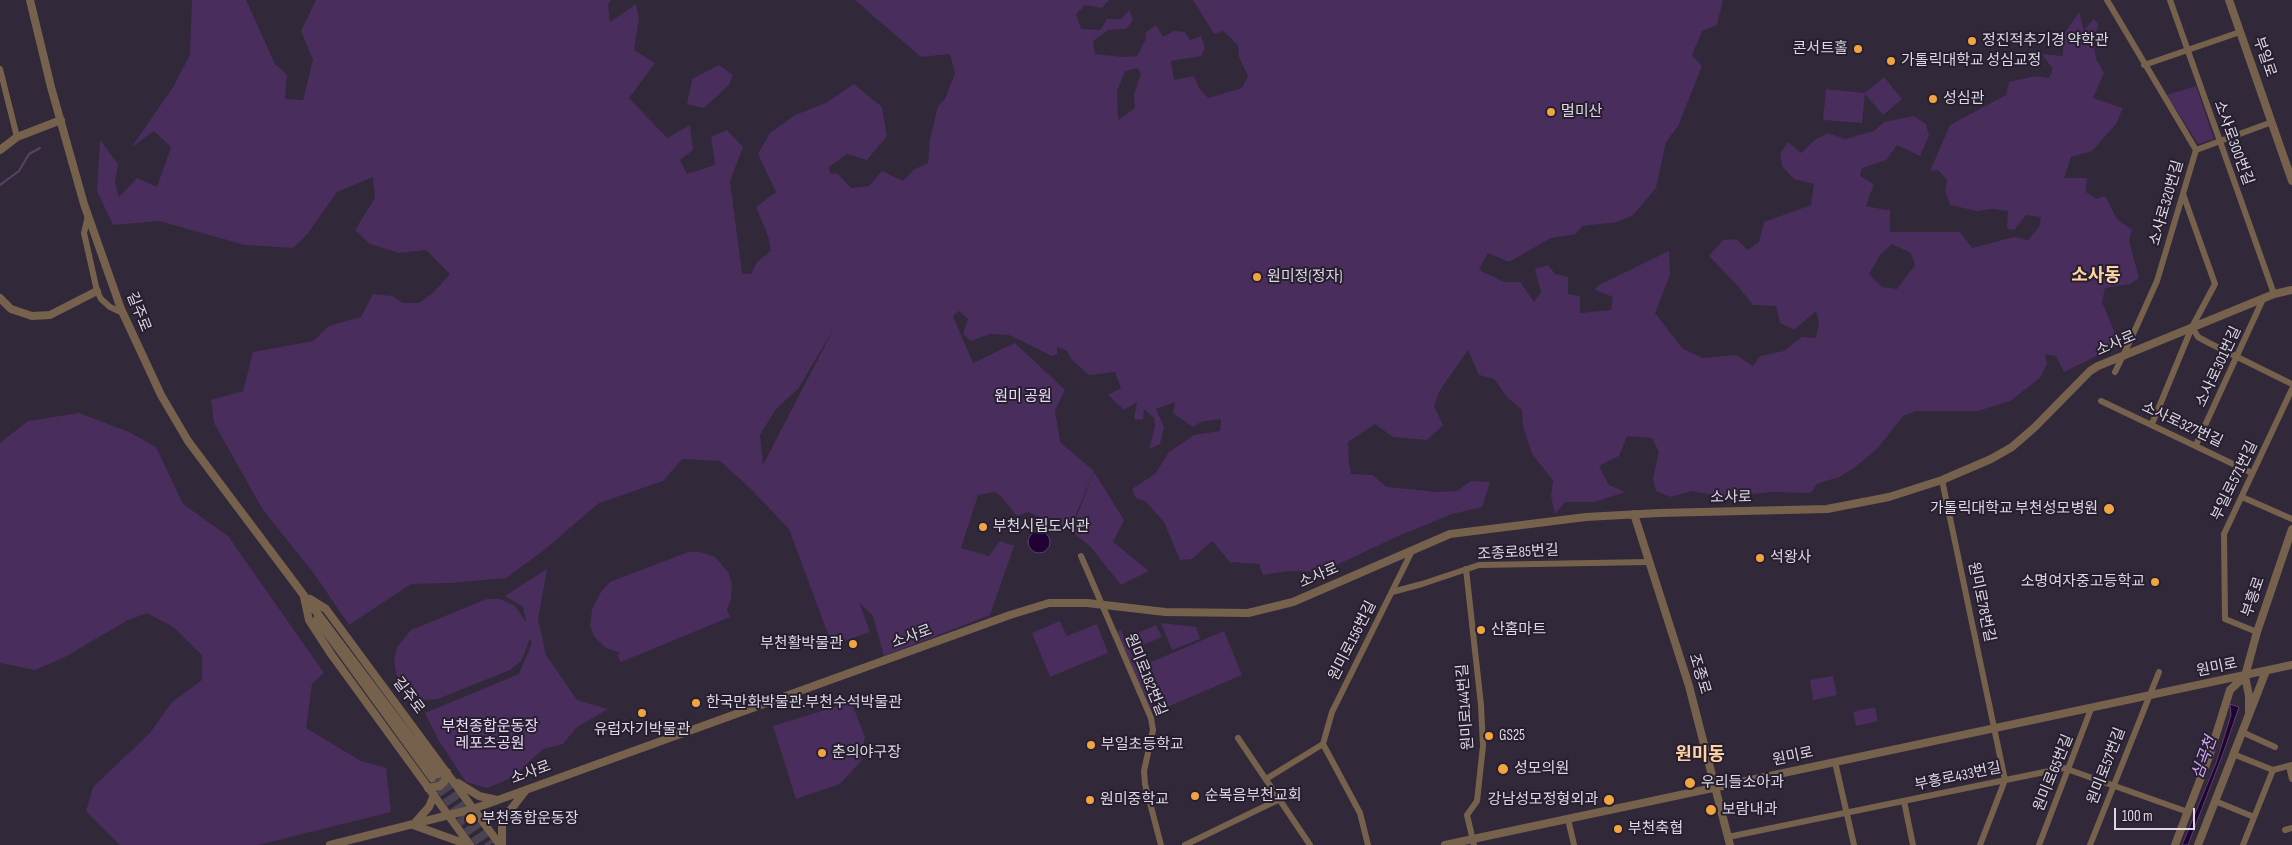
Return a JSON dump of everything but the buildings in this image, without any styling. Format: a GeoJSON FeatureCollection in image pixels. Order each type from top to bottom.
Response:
{"type":"FeatureCollection","features":[{"type":"Feature","properties":{"kind":"street","name":"길주로"},"geometry":{"type":"LineString","coordinates":[[30,0],[88,216],[123,313],[161,395],[188,441],[304,595],[322,628],[435,776]]}},
{"type":"Feature","properties":{"kind":"street","name":"소사로320번길"},"geometry":{"type":"LineString","coordinates":[[2107,0],[2196,150],[2157,281],[2115,372]]}},
{"type":"Feature","properties":{"kind":"street","name":"소사로300번길"},"geometry":{"type":"LineString","coordinates":[[2170,0],[2274,294]]}},
{"type":"Feature","properties":{"kind":"street","name":"부일로"},"geometry":{"type":"LineString","coordinates":[[2229,0],[2292,181]]}},
{"type":"Feature","properties":{"kind":"street"},"geometry":{"type":"LineString","coordinates":[[2144,65],[2240,32]]}},
{"type":"Feature","properties":{"kind":"street"},"geometry":{"type":"LineString","coordinates":[[0,72],[17,137]]}},
{"type":"Feature","properties":{"kind":"street"},"geometry":{"type":"LineString","coordinates":[[0,107],[9,105]]}},
{"type":"Feature","properties":{"kind":"street"},"geometry":{"type":"LineString","coordinates":[[0,150],[17,137],[61,120]]}},
{"type":"Feature","properties":{"kind":"street"},"geometry":{"type":"LineString","coordinates":[[2196,150],[2272,122]]}},
{"type":"Feature","properties":{"kind":"street"},"geometry":{"type":"LineString","coordinates":[[2152,424],[2192,327],[2215,284],[2183,194]]}},
{"type":"Feature","properties":{"kind":"street"},"geometry":{"type":"LineString","coordinates":[[88,216],[84,233],[97,291],[101,299],[110,307],[123,313]]}},
{"type":"Feature","properties":{"kind":"street","name":"소사로"},"geometry":{"type":"LineString","coordinates":[[330,845],[473,809],[1010,615],[1050,604],[1088,603],[1165,612],[1248,612],[1293,602],[1450,534],[1586,517],[1827,509],[1889,497],[1942,480],[1991,459],[2012,447],[2035,427],[2090,371],[2098,366],[2274,294],[2292,290]]}},
{"type":"Feature","properties":{"kind":"street"},"geometry":{"type":"LineString","coordinates":[[0,298],[11,309],[32,316],[50,315],[97,291]]}},
{"type":"Feature","properties":{"kind":"street","name":"소사로301번길"},"geometry":{"type":"LineString","coordinates":[[2196,445],[2263,299]]}},
{"type":"Feature","properties":{"kind":"street"},"geometry":{"type":"LineString","coordinates":[[2192,327],[2198,336],[2204,340],[2292,384]]}},
{"type":"Feature","properties":{"kind":"street","name":"부일로571번길"},"geometry":{"type":"LineString","coordinates":[[2257,632],[2225,619],[2224,534],[2292,389]]}},
{"type":"Feature","properties":{"kind":"street","name":"소사로327번길"},"geometry":{"type":"LineString","coordinates":[[2101,401],[2252,473]]}},
{"type":"Feature","properties":{"kind":"street","name":"원미로78번길"},"geometry":{"type":"LineString","coordinates":[[1942,480],[2005,780]]}},
{"type":"Feature","properties":{"kind":"street"},"geometry":{"type":"LineString","coordinates":[[2242,497],[2292,520]]}},
{"type":"Feature","properties":{"kind":"street","name":"조종로"},"geometry":{"type":"LineString","coordinates":[[1634,514],[1689,686],[1729,841]]}},
{"type":"Feature","properties":{"kind":"street","name":"부흥로"},"geometry":{"type":"LineString","coordinates":[[2175,845],[2230,690],[2244,676],[2292,529]]}},
{"type":"Feature","properties":{"kind":"street","name":"원미로156번길"},"geometry":{"type":"LineString","coordinates":[[1323,744],[1332,712],[1412,551]]}},
{"type":"Feature","properties":{"kind":"street","name":"원미로182번길"},"geometry":{"type":"LineString","coordinates":[[1081,556],[1151,718],[1153,730],[1144,771],[1145,784],[1161,845]]}},
{"type":"Feature","properties":{"kind":"street","name":"조종로85번길"},"geometry":{"type":"LineString","coordinates":[[1392,592],[1466,569],[1495,563],[1649,562]]}},
{"type":"Feature","properties":{"kind":"street","name":"원미로144번길"},"geometry":{"type":"LineString","coordinates":[[1466,569],[1481,705],[1482,746],[1478,801],[1467,815],[1474,842]]}},
{"type":"Feature","properties":{"kind":"street","name":"길주로"},"geometry":{"type":"LineString","coordinates":[[304,595],[326,609],[501,845]]}},
{"type":"Feature","properties":{"kind":"street","name":"길주로"},"geometry":{"type":"LineString","coordinates":[[304,595],[309,620],[326,647],[470,845]]}},
{"type":"Feature","properties":{"kind":"street","name":"원미로"},"geometry":{"type":"LineString","coordinates":[[1444,845],[1474,842],[1568,819],[2292,665]]}},
{"type":"Feature","properties":{"kind":"street","name":"부흥로"},"geometry":{"type":"LineString","coordinates":[[2198,845],[2266,671]]}},
{"type":"Feature","properties":{"kind":"street"},"geometry":{"type":"LineString","coordinates":[[2148,697],[2159,672]]}},
{"type":"Feature","properties":{"kind":"street","name":"부흥로"},"geometry":{"type":"LineString","coordinates":[[2244,676],[2249,696],[2249,712]]}},
{"type":"Feature","properties":{"kind":"street","name":"원미로57번길"},"geometry":{"type":"LineString","coordinates":[[2090,845],[2148,697]]}},
{"type":"Feature","properties":{"kind":"street","name":"원미로65번길"},"geometry":{"type":"LineString","coordinates":[[2038,845],[2091,709]]}},
{"type":"Feature","properties":{"kind":"street"},"geometry":{"type":"LineString","coordinates":[[2242,732],[2275,747]]}},
{"type":"Feature","properties":{"kind":"street"},"geometry":{"type":"LineString","coordinates":[[1238,738],[1310,845]]}},
{"type":"Feature","properties":{"kind":"street"},"geometry":{"type":"LineString","coordinates":[[1266,779],[1323,744],[1360,813],[1368,845]]}},
{"type":"Feature","properties":{"kind":"street"},"geometry":{"type":"LineString","coordinates":[[2234,754],[2273,770],[2290,766],[2292,779]]}},
{"type":"Feature","properties":{"kind":"street"},"geometry":{"type":"LineString","coordinates":[[1835,762],[1854,845]]}},
{"type":"Feature","properties":{"kind":"street"},"geometry":{"type":"LineString","coordinates":[[2069,768],[2188,812]]}},
{"type":"Feature","properties":{"kind":"street","name":"부흥로433번길"},"geometry":{"type":"LineString","coordinates":[[1729,841],[2005,780],[2069,768]]}},
{"type":"Feature","properties":{"kind":"street"},"geometry":{"type":"LineString","coordinates":[[2243,845],[2273,770]]}},
{"type":"Feature","properties":{"kind":"street"},"geometry":{"type":"LineString","coordinates":[[428,788],[440,786],[450,776],[463,788],[480,796],[497,800]]}},
{"type":"Feature","properties":{"kind":"street"},"geometry":{"type":"LineString","coordinates":[[1980,845],[2005,780]]}},
{"type":"Feature","properties":{"kind":"street"},"geometry":{"type":"LineString","coordinates":[[501,845],[502,823],[508,812],[527,789]]}},
{"type":"Feature","properties":{"kind":"street"},"geometry":{"type":"LineString","coordinates":[[434,795],[430,807],[414,824],[470,845]]}},
{"type":"Feature","properties":{"kind":"street"},"geometry":{"type":"LineString","coordinates":[[1185,845],[1280,799]]}},
{"type":"Feature","properties":{"kind":"street"},"geometry":{"type":"LineString","coordinates":[[2215,801],[2254,817]]}},
{"type":"Feature","properties":{"kind":"street"},"geometry":{"type":"LineString","coordinates":[[1904,802],[1913,845]]}},
{"type":"Feature","properties":{"kind":"street"},"geometry":{"type":"LineString","coordinates":[[1568,819],[1574,845]]}},
{"type":"Feature","properties":{"kind":"green space","name":"원미 공원"},"geometry":{"type":"Polygon","coordinates":[[[192,0],[246,0],[275,64],[287,75],[285,99],[303,100],[313,60],[301,31],[316,0],[611,0],[608,5],[610,22],[636,4],[639,18],[634,50],[655,63],[629,98],[667,138],[690,125],[693,150],[680,160],[687,174],[715,165],[711,137],[727,130],[743,147],[730,181],[742,273],[751,274],[757,262],[771,251],[768,236],[756,207],[776,192],[758,154],[770,133],[795,115],[826,103],[854,84],[882,107],[887,136],[867,160],[847,154],[829,167],[830,173],[838,174],[851,188],[869,186],[882,171],[903,181],[913,170],[928,163],[930,139],[938,106],[945,99],[955,73],[950,54],[921,57],[855,0],[1109,0],[1102,8],[1085,5],[1076,14],[1081,29],[1100,30],[1107,19],[1121,19],[1129,10],[1133,20],[1126,29],[1108,30],[1093,41],[1095,54],[1123,57],[1137,56],[1146,39],[1145,33],[1156,25],[1163,37],[1174,31],[1185,32],[1190,40],[1201,36],[1205,48],[1201,56],[1171,61],[1174,80],[1194,76],[1199,88],[1208,98],[1242,88],[1248,76],[1239,57],[1238,45],[1223,31],[1214,34],[1193,0],[1723,0],[1717,25],[1702,31],[1692,55],[1702,66],[1678,126],[1666,142],[1656,188],[1633,215],[1617,222],[1582,226],[1576,234],[1551,238],[1509,262],[1488,253],[1479,270],[1504,282],[1520,282],[1534,302],[1541,292],[1535,269],[1548,265],[1555,274],[1568,277],[1568,294],[1580,296],[1580,313],[1611,310],[1613,297],[1595,290],[1597,286],[1669,251],[1670,275],[1655,313],[1683,349],[1703,358],[1736,355],[1753,366],[1760,356],[1784,351],[1802,337],[1816,338],[1819,322],[1816,311],[1794,330],[1780,323],[1776,306],[1753,305],[1709,256],[1723,240],[1736,239],[1748,250],[1759,242],[1764,222],[1811,205],[1814,184],[1794,179],[1782,166],[1780,154],[1788,142],[1801,153],[1815,140],[1828,133],[1845,139],[1874,131],[1884,122],[1914,116],[1926,124],[1929,136],[1920,156],[1897,145],[1886,160],[1862,168],[1860,176],[1874,184],[1866,206],[1890,209],[1890,232],[1960,232],[1972,248],[2014,237],[2028,240],[2039,227],[2041,217],[2026,215],[2014,230],[2007,229],[2008,211],[1992,209],[1977,211],[1950,205],[1945,190],[1947,180],[1938,170],[1930,171],[1950,125],[2006,95],[2009,82],[2035,76],[2049,78],[2053,69],[2042,54],[2063,56],[2063,35],[2079,12],[2084,30],[2094,19],[2098,24],[2094,43],[2096,59],[2104,73],[2093,98],[2123,108],[2116,124],[2092,151],[2071,157],[2064,178],[2087,178],[2086,192],[2096,199],[2105,196],[2117,219],[2132,230],[2129,241],[2139,278],[2130,284],[2105,288],[2102,302],[2116,336],[2111,349],[2064,372],[2056,356],[2045,354],[2047,364],[2040,378],[2010,401],[1978,411],[1916,411],[1903,416],[1877,449],[1854,468],[1839,477],[1817,484],[1811,493],[1772,492],[1724,497],[1691,491],[1671,497],[1656,491],[1653,478],[1659,452],[1652,438],[1627,436],[1619,456],[1599,466],[1609,485],[1625,492],[1595,502],[1565,502],[1555,514],[1551,496],[1553,480],[1532,454],[1523,426],[1522,410],[1507,397],[1494,379],[1479,375],[1468,350],[1440,390],[1434,406],[1443,425],[1427,440],[1393,437],[1375,424],[1348,442],[1349,463],[1351,474],[1372,475],[1387,487],[1438,492],[1457,491],[1471,481],[1490,482],[1482,507],[1452,514],[1396,537],[1322,572],[1289,571],[1263,575],[1259,564],[1230,562],[1212,541],[1192,559],[1180,560],[1164,522],[1145,501],[1136,498],[1132,489],[1155,474],[1169,452],[1194,435],[1220,431],[1221,419],[1201,422],[1193,427],[1173,413],[1175,402],[1156,409],[1164,427],[1160,444],[1149,449],[1155,426],[1154,418],[1144,409],[1143,420],[1134,419],[1137,402],[1124,410],[1108,395],[1121,388],[1115,372],[1089,375],[1072,360],[1067,351],[1057,347],[1057,354],[1052,356],[1009,335],[990,334],[971,341],[963,334],[968,319],[959,311],[953,316],[973,363],[1015,343],[1065,390],[1055,410],[1060,442],[1094,471],[1070,529],[1028,512],[1017,516],[1001,496],[994,492],[978,495],[961,548],[989,556],[1000,541],[1014,546],[990,615],[884,656],[873,616],[859,602],[870,632],[832,645],[789,529],[751,489],[720,461],[682,459],[663,481],[599,503],[543,551],[506,578],[452,583],[411,584],[349,625],[315,575],[263,510],[214,423],[211,400],[243,391],[253,352],[313,341],[329,326],[361,317],[373,294],[392,296],[403,303],[419,303],[434,292],[450,274],[426,250],[399,253],[370,244],[355,230],[375,198],[373,177],[337,192],[308,233],[293,248],[245,245],[159,221],[113,225],[97,191],[100,140],[118,164],[115,183],[119,197],[137,178],[157,187],[171,147],[154,131],[131,148],[173,87],[190,55],[192,0]],[[1138,68],[1125,71],[1117,91],[1118,120],[1135,108],[1134,94],[1141,74],[1138,68]],[[1892,244],[1880,255],[1869,274],[1882,287],[1897,289],[1915,265],[1911,253],[1892,244]],[[834,328],[798,389],[776,409],[760,435],[763,465],[834,328]]]}},
{"type":"Feature","properties":{"kind":"green space"},"geometry":{"type":"Polygon","coordinates":[[[719,65],[733,75],[729,85],[704,108],[687,104],[692,79],[719,65]]]}},
{"type":"Feature","properties":{"kind":"green space"},"geometry":{"type":"Polygon","coordinates":[[[1884,77],[1902,99],[1883,115],[1865,94],[1862,123],[1823,120],[1826,89],[1865,93],[1884,77]]]}},
{"type":"Feature","properties":{"kind":"green space"},"geometry":{"type":"Polygon","coordinates":[[[2196,86],[2214,139],[2198,144],[2167,95],[2196,86]]]}},
{"type":"Feature","properties":{"kind":"green space"},"geometry":{"type":"Polygon","coordinates":[[[79,413],[129,432],[156,447],[183,504],[228,536],[324,673],[312,684],[306,728],[361,761],[386,768],[391,812],[258,845],[120,845],[86,811],[93,787],[150,733],[172,702],[202,680],[202,655],[173,627],[147,613],[128,620],[65,657],[35,670],[0,663],[0,443],[28,421],[79,413]]]}},
{"type":"Feature","properties":{"kind":"green space"},"geometry":{"type":"Polygon","coordinates":[[[1094,472],[1124,520],[1113,542],[1149,571],[1121,585],[1090,546],[1071,531],[1094,472]]]}},
{"type":"Feature","properties":{"kind":"green space"},"geometry":{"type":"Polygon","coordinates":[[[688,552],[700,552],[715,557],[728,572],[732,584],[731,599],[727,610],[730,617],[621,662],[617,655],[621,653],[606,648],[594,636],[590,626],[592,609],[601,592],[610,582],[688,552]]]}},
{"type":"Feature","properties":{"kind":"green space","name":"부천종합운동장 레포츠공원"},"geometry":{"type":"Polygon","coordinates":[[[547,569],[538,619],[546,655],[577,700],[608,709],[577,727],[563,744],[543,749],[513,777],[487,788],[466,782],[439,741],[425,713],[519,674],[532,643],[530,638],[522,660],[510,670],[438,699],[425,700],[402,686],[396,674],[394,660],[397,647],[411,630],[487,599],[500,599],[515,606],[526,622],[523,607],[505,596],[547,569]]]}},
{"type":"Feature","properties":{"kind":"green space"},"geometry":{"type":"Polygon","coordinates":[[[1060,621],[1067,636],[1097,624],[1108,653],[1050,677],[1032,633],[1060,621]]]}},
{"type":"Feature","properties":{"kind":"green space"},"geometry":{"type":"Polygon","coordinates":[[[1161,623],[1196,627],[1200,639],[1172,650],[1161,623]]]}},
{"type":"Feature","properties":{"kind":"green space"},"geometry":{"type":"Polygon","coordinates":[[[1156,625],[1162,637],[1138,647],[1133,635],[1156,625]]]}},
{"type":"Feature","properties":{"kind":"green space"},"geometry":{"type":"Polygon","coordinates":[[[1121,630],[1156,711],[1152,712],[1117,632],[1121,630]]]}},
{"type":"Feature","properties":{"kind":"green space"},"geometry":{"type":"Polygon","coordinates":[[[1224,631],[1242,675],[1167,707],[1149,663],[1224,631]]]}},
{"type":"Feature","properties":{"kind":"green space"},"geometry":{"type":"Polygon","coordinates":[[[1833,676],[1837,695],[1813,700],[1810,680],[1833,676]]]}},
{"type":"Feature","properties":{"kind":"green space","name":"춘의야구장"},"geometry":{"type":"Polygon","coordinates":[[[851,702],[865,737],[861,761],[840,784],[796,799],[773,726],[851,702]]]}},
{"type":"Feature","properties":{"kind":"green space"},"geometry":{"type":"Polygon","coordinates":[[[1875,707],[1878,721],[1856,726],[1853,712],[1875,707]]]}},
{"type":"Feature","properties":{"kind":"shaded area"},"geometry":{"type":"Polygon","coordinates":[[[1039,531],[1047,534],[1050,542],[1047,550],[1039,553],[1031,550],[1028,542],[1031,534],[1039,531]]]}},
{"type":"Feature","properties":{"kind":"shaded area"},"geometry":{"type":"Polygon","coordinates":[[[2230,704],[2239,707],[2188,845],[2182,845],[2216,763],[2231,715],[2230,704]]]}},
{"type":"Feature","properties":{"kind":"waterway"},"geometry":{"type":"LineString","coordinates":[[0,185],[19,171],[29,154],[40,148]]}},
{"type":"Feature","properties":{"kind":"tunnel"},"geometry":{"type":"LineString","coordinates":[[438,774],[490,845]]}},
{"type":"Feature","properties":{"kind":"tunnel"},"geometry":{"type":"LineString","coordinates":[[432,778],[480,845]]}},
{"type":"Feature","properties":{"kind":"place","name":"정진적추기경 약학관"},"geometry":{"type":"Point","coordinates":[1972,41]}},
{"type":"Feature","properties":{"kind":"place","name":"콘서트홀"},"geometry":{"type":"Point","coordinates":[1858,49]}},
{"type":"Feature","properties":{"kind":"place","name":"가톨릭대학교 성심교정"},"geometry":{"type":"Point","coordinates":[1891,61]}},
{"type":"Feature","properties":{"kind":"place","name":"성심관"},"geometry":{"type":"Point","coordinates":[1933,99]}},
{"type":"Feature","properties":{"kind":"place","name":"멀미산"},"geometry":{"type":"Point","coordinates":[1551,112]}},
{"type":"Feature","properties":{"kind":"place","name":"원미정(정자)"},"geometry":{"type":"Point","coordinates":[1257,277]}},
{"type":"Feature","properties":{"kind":"place","name":"가톨릭대학교 부천성모병원"},"geometry":{"type":"Point","coordinates":[2109,509]}},
{"type":"Feature","properties":{"kind":"place","name":"부천시립도서관"},"geometry":{"type":"Point","coordinates":[983,527]}},
{"type":"Feature","properties":{"kind":"place","name":"석왕사"},"geometry":{"type":"Point","coordinates":[1760,558]}},
{"type":"Feature","properties":{"kind":"place","name":"소명여자중고등학교"},"geometry":{"type":"Point","coordinates":[2155,582]}},
{"type":"Feature","properties":{"kind":"place","name":"산홈마트"},"geometry":{"type":"Point","coordinates":[1481,630]}},
{"type":"Feature","properties":{"kind":"place","name":"부천활박물관"},"geometry":{"type":"Point","coordinates":[853,644]}},
{"type":"Feature","properties":{"kind":"place","name":"한국만화박물관.부천수석박물관"},"geometry":{"type":"Point","coordinates":[696,703]}},
{"type":"Feature","properties":{"kind":"place","name":"유럽자기박물관"},"geometry":{"type":"Point","coordinates":[642,713]}},
{"type":"Feature","properties":{"kind":"place","name":"GS25"},"geometry":{"type":"Point","coordinates":[1489,736]}},
{"type":"Feature","properties":{"kind":"place","name":"부일초등학교"},"geometry":{"type":"Point","coordinates":[1091,745]}},
{"type":"Feature","properties":{"kind":"place","name":"춘의야구장"},"geometry":{"type":"Point","coordinates":[822,753]}},
{"type":"Feature","properties":{"kind":"place","name":"성모의원"},"geometry":{"type":"Point","coordinates":[1503,769]}},
{"type":"Feature","properties":{"kind":"place","name":"우리들소아과"},"geometry":{"type":"Point","coordinates":[1690,783]}},
{"type":"Feature","properties":{"kind":"place","name":"순복음부천교회"},"geometry":{"type":"Point","coordinates":[1195,796]}},
{"type":"Feature","properties":{"kind":"place","name":"원미중학교"},"geometry":{"type":"Point","coordinates":[1090,800]}},
{"type":"Feature","properties":{"kind":"place","name":"강남성모정형외과"},"geometry":{"type":"Point","coordinates":[1609,800]}},
{"type":"Feature","properties":{"kind":"place","name":"보람내과"},"geometry":{"type":"Point","coordinates":[1711,810]}},
{"type":"Feature","properties":{"kind":"place","name":"부천종합운동장"},"geometry":{"type":"Point","coordinates":[471,819]}},
{"type":"Feature","properties":{"kind":"place","name":"부천축협"},"geometry":{"type":"Point","coordinates":[1618,829]}},
{"type":"Feature","properties":{"kind":"district","name":"소사동"},"geometry":{"type":"Point","coordinates":[2096,276]}},
{"type":"Feature","properties":{"kind":"district","name":"원미동"},"geometry":{"type":"Point","coordinates":[1700,755]}},
{"type":"Feature","properties":{"kind":"water label","name":"심곡천"},"geometry":{"type":"Point","coordinates":[2205,758]}}]}
